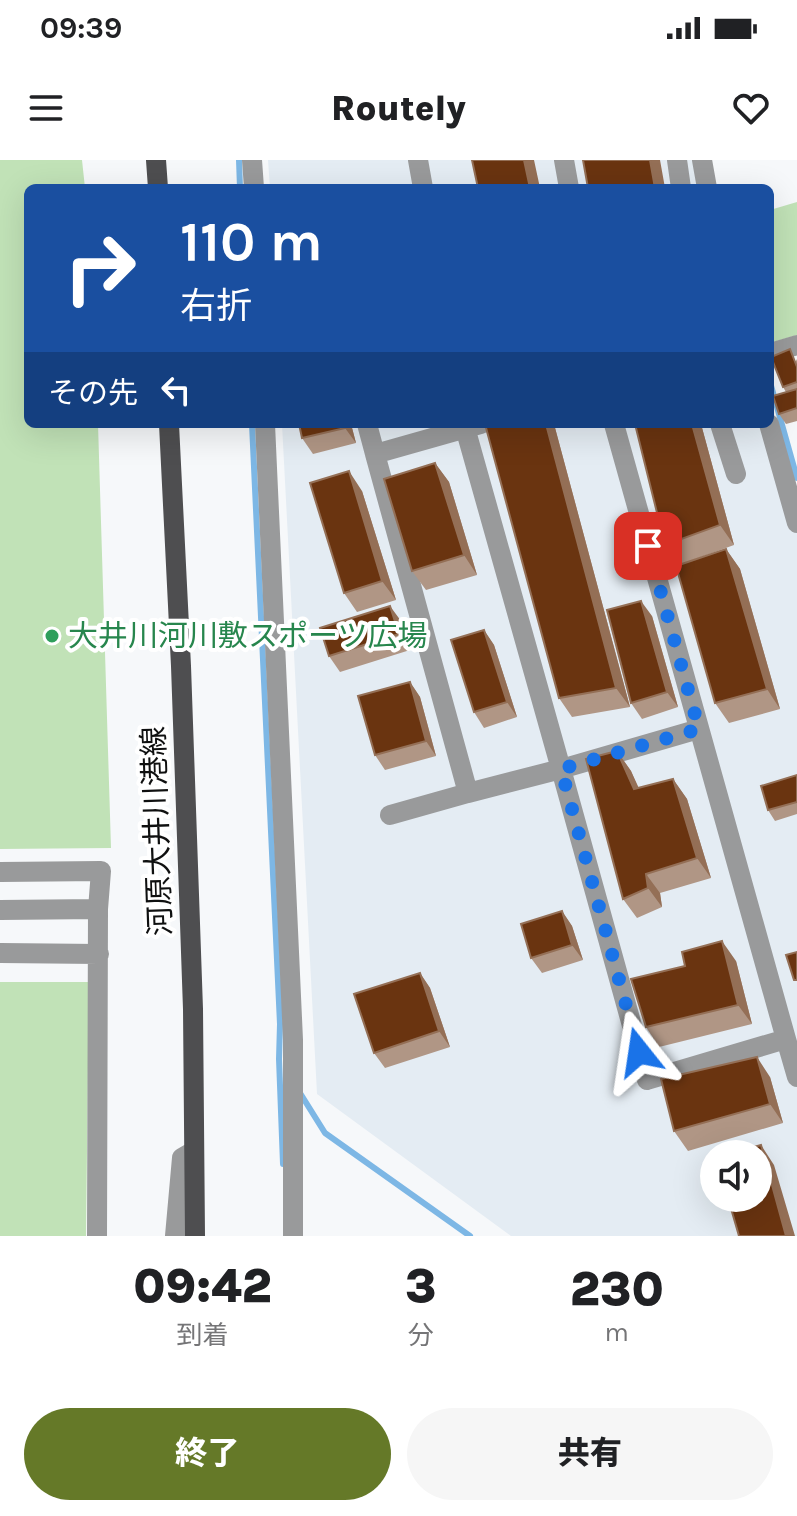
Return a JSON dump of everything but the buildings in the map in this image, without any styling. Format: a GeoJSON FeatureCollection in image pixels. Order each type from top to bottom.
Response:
{"type":"FeatureCollection","features":[{"type":"Feature","properties":{"kind":"main road"},"geometry":{"type":"LineString","coordinates":[[156,160],[158,184]]}},
{"type":"Feature","properties":{"kind":"main road","name":"河原大井川港線"},"geometry":{"type":"LineString","coordinates":[[169,428],[193,993],[195,1236]]}},
{"type":"Feature","properties":{"kind":"street"},"geometry":{"type":"LineString","coordinates":[[252,160],[254,184]]}},
{"type":"Feature","properties":{"kind":"street"},"geometry":{"type":"LineString","coordinates":[[418,160],[422,184]]}},
{"type":"Feature","properties":{"kind":"street"},"geometry":{"type":"LineString","coordinates":[[564,160],[568,184]]}},
{"type":"Feature","properties":{"kind":"street"},"geometry":{"type":"LineString","coordinates":[[677,160],[680,184]]}},
{"type":"Feature","properties":{"kind":"street"},"geometry":{"type":"LineString","coordinates":[[702,160],[706,184]]}},
{"type":"Feature","properties":{"kind":"street"},"geometry":{"type":"LineString","coordinates":[[774,352],[797,345]]}},
{"type":"Feature","properties":{"kind":"street"},"geometry":{"type":"LineString","coordinates":[[265,428],[293,1040],[293,1236]]}},
{"type":"Feature","properties":{"kind":"street"},"geometry":{"type":"LineString","coordinates":[[368,428],[468,793]]}},
{"type":"Feature","properties":{"kind":"street"},"geometry":{"type":"LineString","coordinates":[[375,454],[460,428]]}},
{"type":"Feature","properties":{"kind":"street"},"geometry":{"type":"LineString","coordinates":[[471,428],[647,1080],[786,1039]]}},
{"type":"Feature","properties":{"kind":"street"},"geometry":{"type":"LineString","coordinates":[[615,428],[797,1077]]}},
{"type":"Feature","properties":{"kind":"street"},"geometry":{"type":"LineString","coordinates":[[721,428],[736,474]]}},
{"type":"Feature","properties":{"kind":"street"},"geometry":{"type":"LineString","coordinates":[[770,428],[797,523]]}},
{"type":"Feature","properties":{"kind":"street"},"geometry":{"type":"LineString","coordinates":[[390,815],[699,729]]}},
{"type":"Feature","properties":{"kind":"street"},"geometry":{"type":"LineString","coordinates":[[0,872],[101,871],[96,1061],[97,1236]]}},
{"type":"Feature","properties":{"kind":"street"},"geometry":{"type":"LineString","coordinates":[[0,910],[98,909]]}},
{"type":"Feature","properties":{"kind":"street"},"geometry":{"type":"LineString","coordinates":[[0,953],[99,954]]}},
{"type":"Feature","properties":{"kind":"street"},"geometry":{"type":"LineString","coordinates":[[175,1236],[182,1158],[194,1151]]}},
{"type":"Feature","properties":{"kind":"shaded area"},"geometry":{"type":"Polygon","coordinates":[[[268,160],[709,160],[716,184],[270,184],[268,160]]]}},
{"type":"Feature","properties":{"kind":"shaded area"},"geometry":{"type":"Polygon","coordinates":[[[774,415],[797,506],[797,1236],[511,1236],[317,1094],[282,428],[774,428],[774,415]]]}},
{"type":"Feature","properties":{"kind":"green space","name":"大井川河川敷スポーツ広場"},"geometry":{"type":"Polygon","coordinates":[[[0,160],[82,160],[85,184],[24,184],[24,428],[98,428],[111,848],[0,849],[0,160]]]}},
{"type":"Feature","properties":{"kind":"green space"},"geometry":{"type":"Polygon","coordinates":[[[797,202],[797,335],[774,342],[774,209],[797,202]]]}},
{"type":"Feature","properties":{"kind":"green space"},"geometry":{"type":"Polygon","coordinates":[[[0,982],[89,982],[86,1236],[0,1236],[0,982]]]}},
{"type":"Feature","properties":{"kind":"waterway"},"geometry":{"type":"LineString","coordinates":[[239,160],[240,184]]}},
{"type":"Feature","properties":{"kind":"waterway"},"geometry":{"type":"LineString","coordinates":[[774,396],[797,478]]}},
{"type":"Feature","properties":{"kind":"waterway"},"geometry":{"type":"LineString","coordinates":[[252,428],[280,1024],[283,1164]]}},
{"type":"Feature","properties":{"kind":"waterway"},"geometry":{"type":"LineString","coordinates":[[300,1093],[325,1133],[470,1236]]}},
{"type":"Feature","properties":{"kind":"place","name":"大井川河川敷スポーツ広場"},"geometry":{"type":"Point","coordinates":[52,636]}},
{"type":"Feature","properties":{"kind":"route"},"geometry":{"type":"LineString","coordinates":[[639,1052],[561,769],[699,729],[648,546]]}}]}
